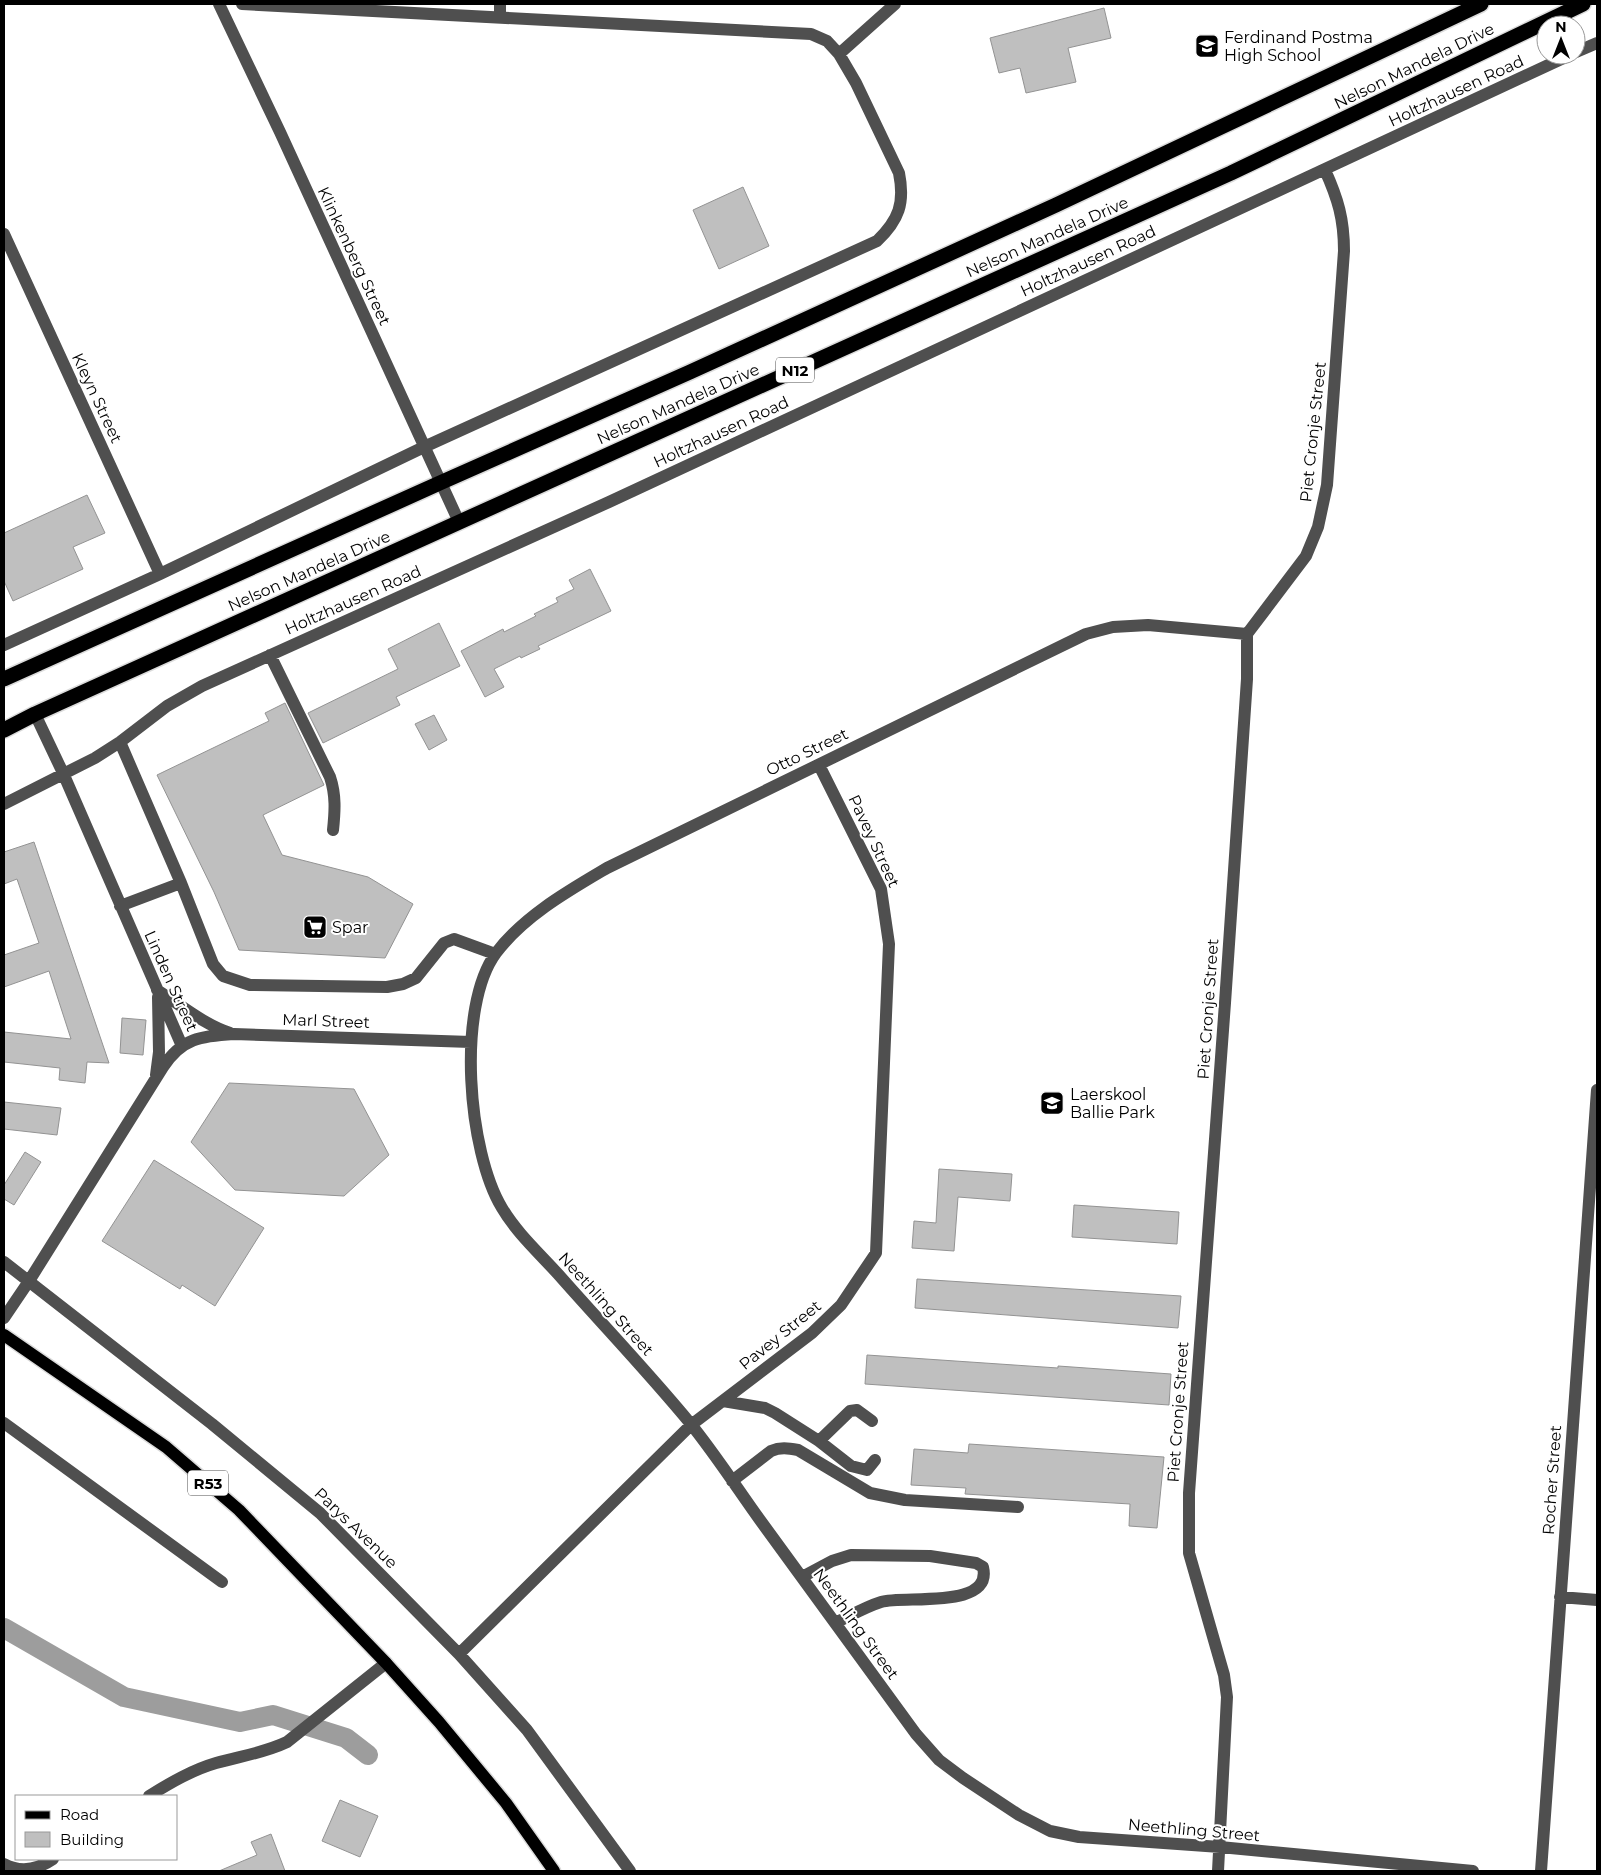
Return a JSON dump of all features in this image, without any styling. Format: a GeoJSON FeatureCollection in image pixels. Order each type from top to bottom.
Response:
{"type":"FeatureCollection","features":[{"type":"Feature","properties":{"kind":"highway","name":"Nelson Mandela Drive"},"geometry":{"type":"LineString","coordinates":[[4,679],[690,372],[1047,209],[1482,4]]}},
{"type":"Feature","properties":{"kind":"highway","name":"Nelson Mandela Drive"},"geometry":{"type":"LineString","coordinates":[[4,730],[35,714],[1231,174],[1583,4]]}},
{"type":"Feature","properties":{"kind":"main road","name":"R53"},"geometry":{"type":"LineString","coordinates":[[4,1335],[166,1446],[239,1510],[386,1662],[439,1722],[506,1803],[554,1871]]}},
{"type":"Feature","properties":{"kind":"street","name":"Klinkenberg Street"},"geometry":{"type":"LineString","coordinates":[[219,4],[280,132],[459,522]]}},
{"type":"Feature","properties":{"kind":"street"},"geometry":{"type":"LineString","coordinates":[[4,645],[160,574],[424,447],[876,241],[888,230],[896,218],[902,201],[899,173],[856,84],[839,54],[827,41],[811,34],[242,4]]}},
{"type":"Feature","properties":{"kind":"street"},"geometry":{"type":"LineString","coordinates":[[500,4],[500,17]]}},
{"type":"Feature","properties":{"kind":"street"},"geometry":{"type":"LineString","coordinates":[[839,54],[895,4]]}},
{"type":"Feature","properties":{"kind":"street","name":"Holtzhausen Road"},"geometry":{"type":"LineString","coordinates":[[4,804],[95,758],[168,706],[202,686],[609,502],[1549,65]]}},
{"type":"Feature","properties":{"kind":"street","name":"Piet Cronje Street"},"geometry":{"type":"LineString","coordinates":[[1218,1871],[1227,1697],[1224,1675],[1189,1553],[1188,1502],[1226,994],[1247,678],[1247,634],[1306,556],[1318,527],[1327,485],[1344,251],[1344,227],[1341,209],[1325,170]]}},
{"type":"Feature","properties":{"kind":"street","name":"Kleyn Street"},"geometry":{"type":"LineString","coordinates":[[4,234],[160,574]]}},
{"type":"Feature","properties":{"kind":"street","name":"Otto Street"},"geometry":{"type":"LineString","coordinates":[[471,1042],[474,1012],[478,996],[486,970],[495,954],[507,940],[554,899],[607,868],[1086,634],[1113,627],[1148,625],[1247,634]]}},
{"type":"Feature","properties":{"kind":"street"},"geometry":{"type":"LineString","coordinates":[[270,655],[330,777],[335,791],[333,830]]}},
{"type":"Feature","properties":{"kind":"street","name":"Linden Street"},"geometry":{"type":"LineString","coordinates":[[4,1318],[170,1056],[182,1046],[63,773],[35,714]]}},
{"type":"Feature","properties":{"kind":"street"},"geometry":{"type":"LineString","coordinates":[[120,742],[181,883],[213,964],[223,976],[250,985],[387,987],[403,984],[416,978],[444,943],[454,939],[495,954]]}},
{"type":"Feature","properties":{"kind":"street","name":"Pavey Street"},"geometry":{"type":"LineString","coordinates":[[459,1654],[692,1425],[824,1322],[841,1305],[876,1253],[889,944],[887,919],[881,889],[819,765]]}},
{"type":"Feature","properties":{"kind":"street"},"geometry":{"type":"LineString","coordinates":[[120,906],[181,883]]}},
{"type":"Feature","properties":{"kind":"street"},"geometry":{"type":"LineString","coordinates":[[157,990],[216,1028],[234,1034]]}},
{"type":"Feature","properties":{"kind":"street"},"geometry":{"type":"LineString","coordinates":[[156,1079],[159,1036],[157,990]]}},
{"type":"Feature","properties":{"kind":"street","name":"Marl Street"},"geometry":{"type":"LineString","coordinates":[[182,1046],[194,1039],[206,1036],[234,1034],[471,1042]]}},
{"type":"Feature","properties":{"kind":"street","name":"Neethling Street"},"geometry":{"type":"LineString","coordinates":[[471,1042],[470,1069],[479,1139],[487,1173],[502,1208],[530,1243],[692,1425],[916,1734],[939,1760],[1019,1815],[1050,1831],[1079,1837],[1220,1847],[1473,1871]]}},
{"type":"Feature","properties":{"kind":"street","name":"Rocher Street"},"geometry":{"type":"LineString","coordinates":[[1541,1871],[1597,1090]]}},
{"type":"Feature","properties":{"kind":"street","name":"Parys Avenue"},"geometry":{"type":"LineString","coordinates":[[4,1262],[212,1424],[320,1513],[459,1654],[527,1730],[630,1871]]}},
{"type":"Feature","properties":{"kind":"street"},"geometry":{"type":"LineString","coordinates":[[723,1401],[764,1408],[819,1441],[850,1466],[867,1470],[875,1460]]}},
{"type":"Feature","properties":{"kind":"street"},"geometry":{"type":"LineString","coordinates":[[819,1441],[850,1410],[857,1410],[872,1422]]}},
{"type":"Feature","properties":{"kind":"street"},"geometry":{"type":"LineString","coordinates":[[4,1423],[222,1582]]}},
{"type":"Feature","properties":{"kind":"street"},"geometry":{"type":"LineString","coordinates":[[732,1481],[771,1451],[778,1448],[788,1448],[798,1450],[870,1493],[879,1496],[905,1500],[1018,1507]]}},
{"type":"Feature","properties":{"kind":"street"},"geometry":{"type":"LineString","coordinates":[[802,1577],[832,1561],[851,1555],[930,1556],[976,1563],[983,1567],[985,1576],[980,1587],[970,1594],[882,1602],[835,1623]]}},
{"type":"Feature","properties":{"kind":"street"},"geometry":{"type":"LineString","coordinates":[[1560,1597],[1597,1600]]}},
{"type":"Feature","properties":{"kind":"street"},"geometry":{"type":"LineString","coordinates":[[151,1795],[198,1770],[214,1764],[268,1751],[287,1742],[386,1662]]}},
{"type":"Feature","properties":{"kind":"street"},"geometry":{"type":"LineString","coordinates":[[4,1864],[22,1870],[35,1868],[51,1860]]}},
{"type":"Feature","properties":{"kind":"building"},"geometry":{"type":"Polygon","coordinates":[[[1104,8],[1111,38],[1068,48],[1076,82],[1026,93],[1020,68],[999,73],[990,38],[1104,8]]]}},
{"type":"Feature","properties":{"kind":"building"},"geometry":{"type":"Polygon","coordinates":[[[743,187],[769,246],[719,269],[693,210],[743,187]]]}},
{"type":"Feature","properties":{"kind":"building"},"geometry":{"type":"Polygon","coordinates":[[[87,495],[105,533],[73,547],[83,569],[13,601],[4,581],[4,533],[87,495]]]}},
{"type":"Feature","properties":{"kind":"building"},"geometry":{"type":"Polygon","coordinates":[[[590,569],[611,611],[538,646],[540,649],[521,658],[520,656],[494,669],[504,687],[485,697],[461,651],[503,629],[504,632],[536,616],[534,614],[558,602],[556,598],[574,589],[569,580],[590,569]]]}},
{"type":"Feature","properties":{"kind":"building"},"geometry":{"type":"Polygon","coordinates":[[[439,623],[460,666],[396,697],[400,705],[323,743],[308,713],[398,669],[388,649],[439,623]]]}},
{"type":"Feature","properties":{"kind":"building"},"geometry":{"type":"Polygon","coordinates":[[[285,703],[324,785],[263,815],[282,855],[368,877],[413,904],[385,958],[239,950],[214,892],[157,775],[269,721],[265,713],[285,703]]]}},
{"type":"Feature","properties":{"kind":"building"},"geometry":{"type":"Polygon","coordinates":[[[434,715],[447,740],[429,750],[415,724],[434,715]]]}},
{"type":"Feature","properties":{"kind":"building"},"geometry":{"type":"Polygon","coordinates":[[[34,842],[109,1063],[87,1062],[85,1083],[59,1080],[60,1068],[4,1062],[4,1032],[71,1039],[49,971],[4,987],[4,955],[39,943],[17,879],[4,884],[4,852],[34,842]]]}},
{"type":"Feature","properties":{"kind":"building"},"geometry":{"type":"Polygon","coordinates":[[[122,1018],[146,1020],[143,1055],[120,1053],[122,1018]]]}},
{"type":"Feature","properties":{"kind":"building"},"geometry":{"type":"Polygon","coordinates":[[[229,1083],[354,1089],[389,1155],[344,1196],[235,1190],[191,1142],[229,1083]]]}},
{"type":"Feature","properties":{"kind":"building"},"geometry":{"type":"Polygon","coordinates":[[[4,1102],[61,1108],[57,1135],[4,1129],[4,1102]]]}},
{"type":"Feature","properties":{"kind":"building"},"geometry":{"type":"Polygon","coordinates":[[[25,1152],[41,1162],[14,1205],[4,1199],[4,1185],[25,1152]]]}},
{"type":"Feature","properties":{"kind":"building"},"geometry":{"type":"Polygon","coordinates":[[[154,1160],[264,1228],[215,1306],[182,1285],[180,1289],[102,1241],[154,1160]]]}},
{"type":"Feature","properties":{"kind":"building"},"geometry":{"type":"Polygon","coordinates":[[[939,1169],[1012,1174],[1010,1201],[958,1197],[954,1251],[912,1248],[914,1221],[936,1223],[939,1169]]]}},
{"type":"Feature","properties":{"kind":"building"},"geometry":{"type":"Polygon","coordinates":[[[1074,1205],[1179,1212],[1177,1244],[1072,1237],[1074,1205]]]}},
{"type":"Feature","properties":{"kind":"building"},"geometry":{"type":"Polygon","coordinates":[[[917,1279],[1181,1296],[1178,1328],[915,1308],[917,1279]]]}},
{"type":"Feature","properties":{"kind":"building"},"geometry":{"type":"Polygon","coordinates":[[[867,1355],[1171,1374],[1169,1405],[865,1384],[867,1355]]]}},
{"type":"Feature","properties":{"kind":"building"},"geometry":{"type":"Polygon","coordinates":[[[969,1444],[1164,1457],[1157,1528],[1129,1526],[1130,1504],[965,1494],[966,1488],[911,1485],[914,1449],[968,1453],[969,1444]]]}},
{"type":"Feature","properties":{"kind":"building"},"geometry":{"type":"Polygon","coordinates":[[[340,1800],[378,1816],[360,1857],[322,1841],[340,1800]]]}},
{"type":"Feature","properties":{"kind":"building"},"geometry":{"type":"Polygon","coordinates":[[[271,1834],[285,1871],[219,1871],[257,1855],[251,1842],[271,1834]]]}},
{"type":"Feature","properties":{"kind":"waterway"},"geometry":{"type":"LineString","coordinates":[[4,1628],[124,1697],[240,1722],[273,1715],[346,1738],[368,1755]]}},
{"type":"Feature","properties":{"kind":"place","name":"Ferdinand Postma High School"},"geometry":{"type":"Point","coordinates":[1207,46]}},
{"type":"Feature","properties":{"kind":"place","name":"Spar"},"geometry":{"type":"Point","coordinates":[315,927]}},
{"type":"Feature","properties":{"kind":"place","name":"Laerskool Ballie Park"},"geometry":{"type":"Point","coordinates":[1052,1103]}}]}
